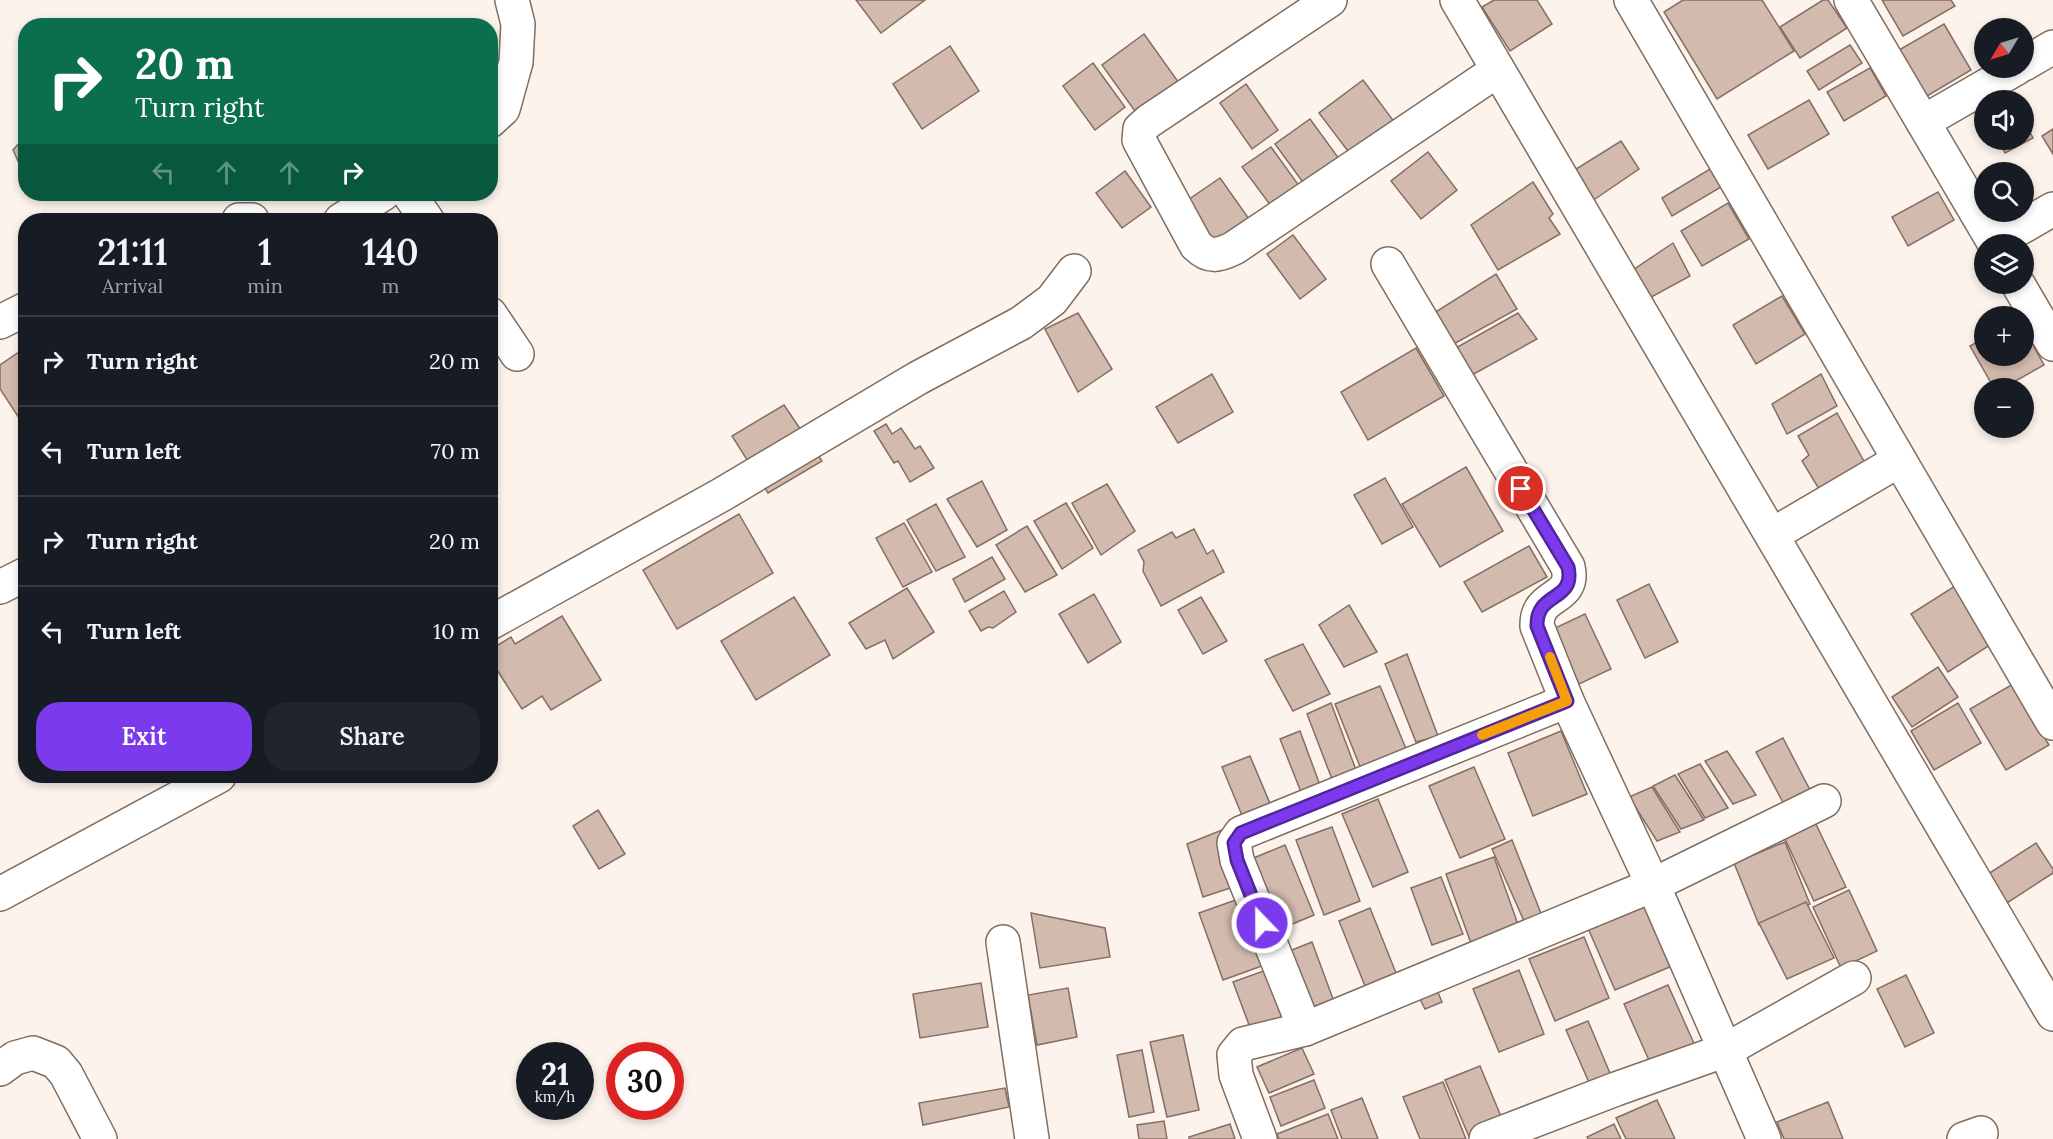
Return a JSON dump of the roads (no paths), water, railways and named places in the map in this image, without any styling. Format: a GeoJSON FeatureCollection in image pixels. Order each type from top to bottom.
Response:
{"type":"FeatureCollection","features":[{"type":"Feature","properties":{"kind":"street"},"geometry":{"type":"LineString","coordinates":[[498,114],[503,109],[516,62],[518,24],[512,0]]}},
{"type":"Feature","properties":{"kind":"street"},"geometry":{"type":"LineString","coordinates":[[1330,0],[1140,129],[1139,140],[1196,245],[1204,252],[1216,255],[1234,248],[1498,70]]}},
{"type":"Feature","properties":{"kind":"street"},"geometry":{"type":"LineString","coordinates":[[1457,0],[2053,1014]]}},
{"type":"Feature","properties":{"kind":"street"},"geometry":{"type":"LineString","coordinates":[[1631,0],[2053,723]]}},
{"type":"Feature","properties":{"kind":"street"},"geometry":{"type":"LineString","coordinates":[[1851,0],[1988,234]]}},
{"type":"Feature","properties":{"kind":"street"},"geometry":{"type":"LineString","coordinates":[[2034,58],[2053,46]]}},
{"type":"Feature","properties":{"kind":"street"},"geometry":{"type":"LineString","coordinates":[[1923,122],[2000,78]]}},
{"type":"Feature","properties":{"kind":"street"},"geometry":{"type":"LineString","coordinates":[[352,213],[372,201]]}},
{"type":"Feature","properties":{"kind":"street"},"geometry":{"type":"LineString","coordinates":[[2011,234],[2053,209]]}},
{"type":"Feature","properties":{"kind":"street"},"geometry":{"type":"LineString","coordinates":[[1388,264],[1568,567],[1571,579],[1566,589],[1543,605],[1537,615],[1537,626],[1567,701],[1653,885],[1764,1139]]}},
{"type":"Feature","properties":{"kind":"street"},"geometry":{"type":"LineString","coordinates":[[498,619],[721,495],[918,378],[1021,323],[1052,300],[1074,271]]}},
{"type":"Feature","properties":{"kind":"street"},"geometry":{"type":"LineString","coordinates":[[2024,294],[2053,344]]}},
{"type":"Feature","properties":{"kind":"street"},"geometry":{"type":"LineString","coordinates":[[0,322],[18,313]]}},
{"type":"Feature","properties":{"kind":"street"},"geometry":{"type":"LineString","coordinates":[[498,326],[517,354]]}},
{"type":"Feature","properties":{"kind":"street"},"geometry":{"type":"LineString","coordinates":[[1772,535],[1898,461]]}},
{"type":"Feature","properties":{"kind":"street"},"geometry":{"type":"LineString","coordinates":[[0,587],[18,578]]}},
{"type":"Feature","properties":{"kind":"street"},"geometry":{"type":"LineString","coordinates":[[1305,1029],[1237,860],[1234,843],[1241,833],[1567,701]]}},
{"type":"Feature","properties":{"kind":"street"},"geometry":{"type":"LineString","coordinates":[[0,894],[206,783]]}},
{"type":"Feature","properties":{"kind":"street"},"geometry":{"type":"LineString","coordinates":[[1260,1139],[1236,1075],[1234,1055],[1243,1044],[1305,1029],[1653,885],[1824,801]]}},
{"type":"Feature","properties":{"kind":"street"},"geometry":{"type":"LineString","coordinates":[[1003,942],[1032,1139]]}},
{"type":"Feature","properties":{"kind":"street"},"geometry":{"type":"LineString","coordinates":[[1486,1139],[1726,1050],[1854,978]]}},
{"type":"Feature","properties":{"kind":"street"},"geometry":{"type":"LineString","coordinates":[[0,1069],[15,1058],[33,1053],[56,1062],[66,1074],[100,1139]]}}]}
